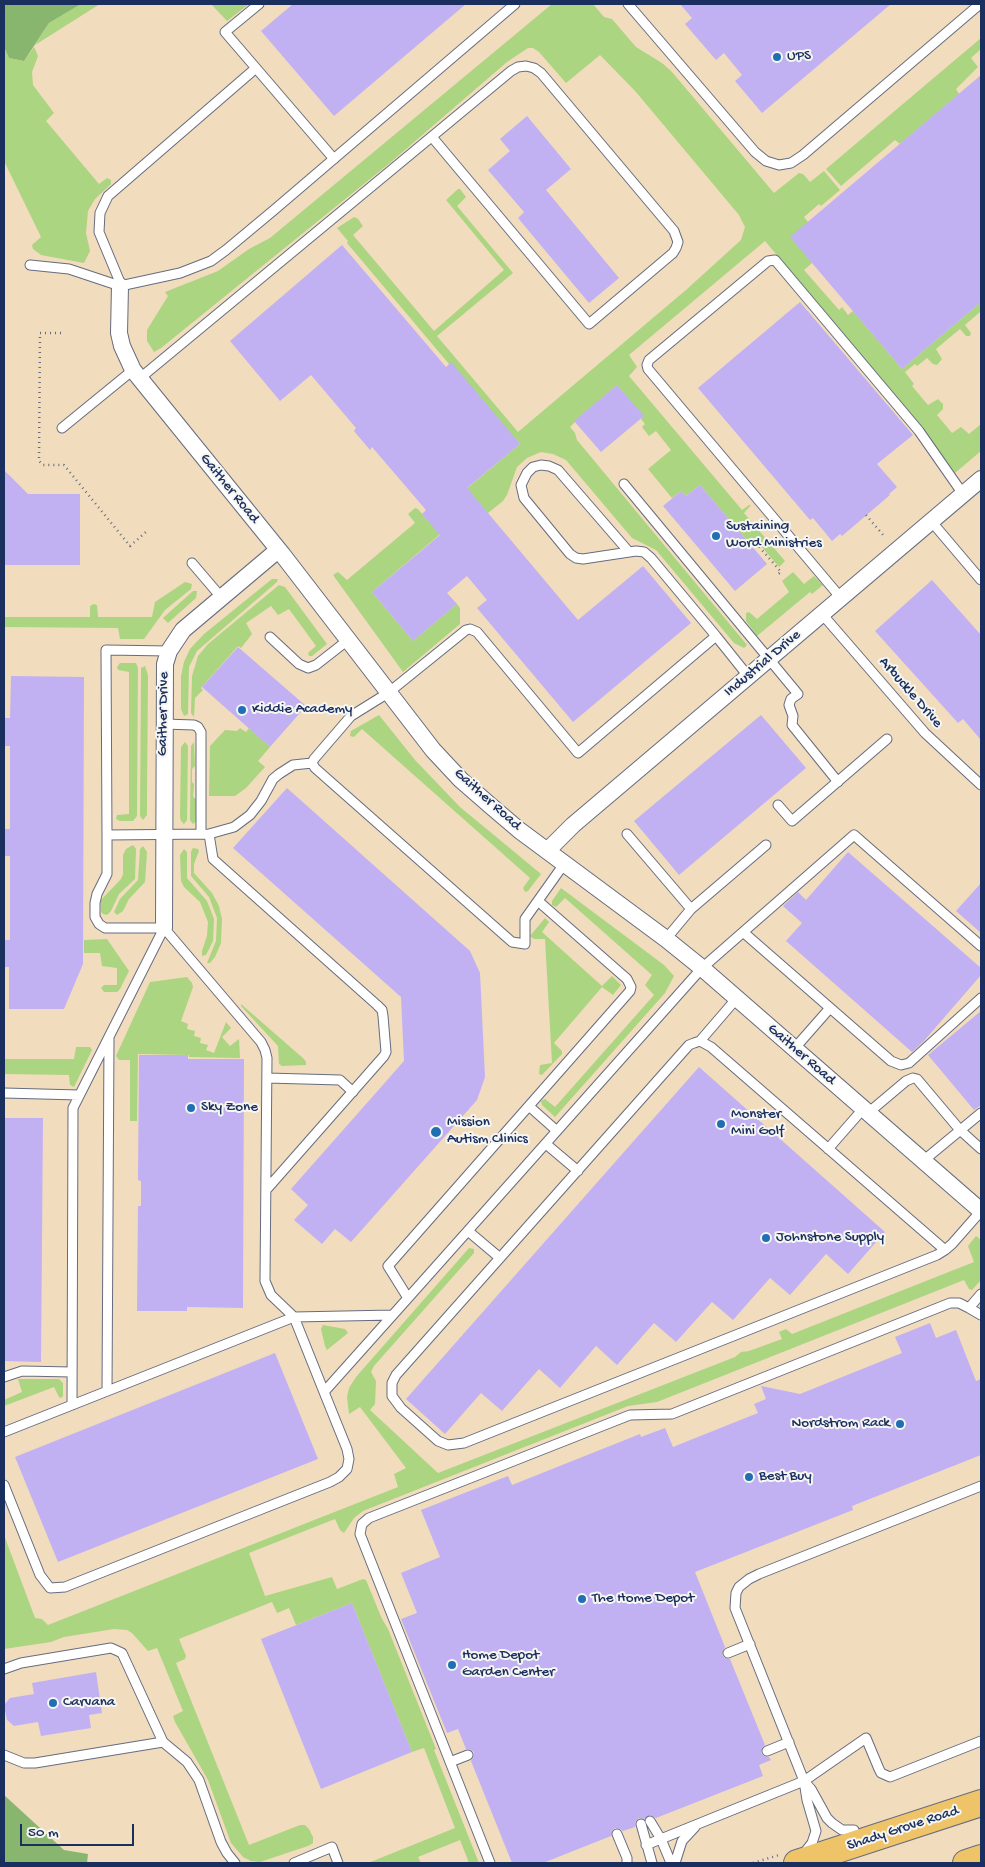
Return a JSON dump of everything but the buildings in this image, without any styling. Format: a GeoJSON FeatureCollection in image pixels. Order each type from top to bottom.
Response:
{"type":"FeatureCollection","features":[{"type":"Feature","properties":{"kind":"main road"},"geometry":{"type":"LineString","coordinates":[[854,1830],[947,1805],[980,1804]]}},
{"type":"Feature","properties":{"kind":"main road","name":"Shady Grove Road"},"geometry":{"type":"LineString","coordinates":[[797,1863],[980,1804]]}},
{"type":"Feature","properties":{"kind":"street","name":"Gaither Road"},"geometry":{"type":"LineString","coordinates":[[120,286],[119,333],[122,346],[136,375],[278,550],[433,750],[492,807],[702,968],[981,1211]]}},
{"type":"Feature","properties":{"kind":"street","name":"Industrial Drive"},"geometry":{"type":"LineString","coordinates":[[547,851],[573,825],[981,479]]}},
{"type":"Feature","properties":{"kind":"street","name":"Gaither Drive"},"geometry":{"type":"LineString","coordinates":[[164,928],[165,664],[169,651],[183,630],[278,550]]}},
{"type":"Feature","properties":{"kind":"lane"},"geometry":{"type":"LineString","coordinates":[[259,4],[225,32],[334,159]]}},
{"type":"Feature","properties":{"kind":"lane"},"geometry":{"type":"LineString","coordinates":[[30,265],[69,269],[120,286],[180,273],[211,261],[334,159],[515,4]]}},
{"type":"Feature","properties":{"kind":"lane"},"geometry":{"type":"LineString","coordinates":[[628,4],[755,152],[766,161],[779,165],[791,163],[803,155],[980,4]]}},
{"type":"Feature","properties":{"kind":"lane"},"geometry":{"type":"LineString","coordinates":[[62,428],[136,375],[432,137],[511,71],[526,66],[534,68],[541,73],[674,231],[678,242],[676,248],[673,253],[588,324],[432,137]]}},
{"type":"Feature","properties":{"kind":"lane"},"geometry":{"type":"LineString","coordinates":[[120,286],[99,232],[100,213],[108,196],[256,68]]}},
{"type":"Feature","properties":{"kind":"lane"},"geometry":{"type":"LineString","coordinates":[[841,598],[647,367],[649,360],[770,260],[777,262],[919,431],[963,494]]}},
{"type":"Feature","properties":{"kind":"lane"},"geometry":{"type":"LineString","coordinates":[[628,552],[558,470],[541,465],[533,467],[527,473],[521,485],[524,498],[573,556],[583,559],[640,551],[651,558],[748,676]]}},
{"type":"Feature","properties":{"kind":"lane"},"geometry":{"type":"LineString","coordinates":[[624,484],[798,694],[791,699],[789,705],[793,716],[792,725],[838,782]]}},
{"type":"Feature","properties":{"kind":"lane"},"geometry":{"type":"LineString","coordinates":[[931,521],[981,580]]}},
{"type":"Feature","properties":{"kind":"lane"},"geometry":{"type":"LineString","coordinates":[[192,563],[221,597]]}},
{"type":"Feature","properties":{"kind":"lane","name":"Arbuckle Drive"},"geometry":{"type":"LineString","coordinates":[[822,614],[926,732],[981,785]]}},
{"type":"Feature","properties":{"kind":"lane"},"geometry":{"type":"LineString","coordinates":[[312,763],[352,716],[388,694],[462,631],[470,629],[477,632],[578,753],[716,636]]}},
{"type":"Feature","properties":{"kind":"lane"},"geometry":{"type":"LineString","coordinates":[[270,637],[299,664],[308,668],[316,665],[348,640]]}},
{"type":"Feature","properties":{"kind":"lane"},"geometry":{"type":"LineString","coordinates":[[4,1485],[40,1575],[50,1588],[65,1588],[330,1482],[347,1469],[349,1459],[347,1449],[294,1317],[271,1295],[266,1285],[267,1078],[266,1054],[261,1042],[164,928],[105,928],[96,921],[95,898],[107,872],[106,650],[169,651]]}},
{"type":"Feature","properties":{"kind":"lane"},"geometry":{"type":"LineString","coordinates":[[164,724],[194,725],[201,732],[205,834],[213,859],[382,1010],[385,1054],[266,1190]]}},
{"type":"Feature","properties":{"kind":"lane"},"geometry":{"type":"LineString","coordinates":[[778,806],[792,821],[887,739]]}},
{"type":"Feature","properties":{"kind":"lane"},"geometry":{"type":"LineString","coordinates":[[107,835],[205,834],[221,832],[242,822],[256,808],[273,779],[286,769],[301,763],[312,763]]}},
{"type":"Feature","properties":{"kind":"lane"},"geometry":{"type":"LineString","coordinates":[[312,763],[315,768],[512,942],[525,944],[525,919],[564,864]]}},
{"type":"Feature","properties":{"kind":"lane"},"geometry":{"type":"LineString","coordinates":[[627,834],[691,908]]}},
{"type":"Feature","properties":{"kind":"lane"},"geometry":{"type":"LineString","coordinates":[[324,1392],[702,968],[854,834],[981,946]]}},
{"type":"Feature","properties":{"kind":"lane"},"geometry":{"type":"LineString","coordinates":[[666,939],[691,908],[766,845]]}},
{"type":"Feature","properties":{"kind":"lane"},"geometry":{"type":"LineString","coordinates":[[408,1298],[388,1266],[628,996],[631,987],[627,978],[538,901]]}},
{"type":"Feature","properties":{"kind":"lane"},"geometry":{"type":"LineString","coordinates":[[72,1405],[73,1112],[164,928]]}},
{"type":"Feature","properties":{"kind":"lane"},"geometry":{"type":"LineString","coordinates":[[743,932],[891,1061],[900,1066],[909,1063],[981,998]]}},
{"type":"Feature","properties":{"kind":"lane"},"geometry":{"type":"LineString","coordinates":[[737,998],[700,1041],[689,1046],[396,1375],[392,1383],[392,1396],[397,1404],[438,1441],[445,1444],[464,1443],[927,1259],[945,1250],[952,1244],[981,1211]]}},
{"type":"Feature","properties":{"kind":"lane"},"geometry":{"type":"LineString","coordinates":[[794,1049],[830,1008]]}},
{"type":"Feature","properties":{"kind":"lane"},"geometry":{"type":"LineString","coordinates":[[107,1391],[110,1036]]}},
{"type":"Feature","properties":{"kind":"lane"},"geometry":{"type":"LineString","coordinates":[[700,1041],[711,1047],[945,1250]]}},
{"type":"Feature","properties":{"kind":"lane"},"geometry":{"type":"LineString","coordinates":[[267,1078],[340,1080],[353,1092]]}},
{"type":"Feature","properties":{"kind":"lane"},"geometry":{"type":"LineString","coordinates":[[828,1149],[865,1111],[913,1078],[920,1082],[960,1130],[981,1149]]}},
{"type":"Feature","properties":{"kind":"lane"},"geometry":{"type":"LineString","coordinates":[[4,1093],[80,1095]]}},
{"type":"Feature","properties":{"kind":"lane"},"geometry":{"type":"LineString","coordinates":[[530,1107],[558,1131]]}},
{"type":"Feature","properties":{"kind":"lane"},"geometry":{"type":"LineString","coordinates":[[923,1161],[981,1112]]}},
{"type":"Feature","properties":{"kind":"lane"},"geometry":{"type":"LineString","coordinates":[[546,1144],[578,1171]]}},
{"type":"Feature","properties":{"kind":"lane"},"geometry":{"type":"LineString","coordinates":[[468,1231],[500,1258]]}},
{"type":"Feature","properties":{"kind":"lane"},"geometry":{"type":"LineString","coordinates":[[969,1308],[981,1294]]}},
{"type":"Feature","properties":{"kind":"lane"},"geometry":{"type":"LineString","coordinates":[[490,1863],[360,1534],[362,1524],[365,1521],[630,1415],[672,1414],[950,1303],[959,1303],[981,1315]]}},
{"type":"Feature","properties":{"kind":"lane"},"geometry":{"type":"LineString","coordinates":[[4,1432],[294,1317],[393,1315]]}},
{"type":"Feature","properties":{"kind":"lane"},"geometry":{"type":"LineString","coordinates":[[4,1377],[22,1371],[72,1372]]}},
{"type":"Feature","properties":{"kind":"lane"},"geometry":{"type":"LineString","coordinates":[[792,1863],[809,1848],[816,1836],[815,1826],[807,1800],[804,1781],[735,1608],[739,1587],[749,1579],[981,1486]]}},
{"type":"Feature","properties":{"kind":"lane"},"geometry":{"type":"LineString","coordinates":[[728,1653],[750,1644]]}},
{"type":"Feature","properties":{"kind":"lane"},"geometry":{"type":"LineString","coordinates":[[4,1669],[18,1663],[111,1648],[119,1650],[125,1656],[162,1742],[182,1756],[192,1768],[203,1790],[221,1842],[235,1863]]}},
{"type":"Feature","properties":{"kind":"lane"},"geometry":{"type":"LineString","coordinates":[[646,1845],[804,1781],[866,1738],[878,1769],[881,1773],[890,1777],[981,1741]]}},
{"type":"Feature","properties":{"kind":"lane"},"geometry":{"type":"LineString","coordinates":[[4,1755],[24,1763],[35,1763],[162,1742]]}},
{"type":"Feature","properties":{"kind":"lane"},"geometry":{"type":"LineString","coordinates":[[767,1751],[789,1742]]}},
{"type":"Feature","properties":{"kind":"lane"},"geometry":{"type":"LineString","coordinates":[[450,1762],[468,1755]]}},
{"type":"Feature","properties":{"kind":"lane"},"geometry":{"type":"LineString","coordinates":[[804,1781],[811,1789],[832,1824],[842,1830],[854,1830]]}},
{"type":"Feature","properties":{"kind":"lane"},"geometry":{"type":"LineString","coordinates":[[652,1863],[646,1845],[645,1823],[661,1839],[671,1863]]}},
{"type":"Feature","properties":{"kind":"lane"},"geometry":{"type":"LineString","coordinates":[[675,1863],[682,1841],[700,1823]]}},
{"type":"Feature","properties":{"kind":"lane"},"geometry":{"type":"LineString","coordinates":[[617,1834],[627,1858],[627,1863]]}},
{"type":"Feature","properties":{"kind":"lane"},"geometry":{"type":"LineString","coordinates":[[294,1863],[332,1847],[338,1863]]}},
{"type":"Feature","properties":{"kind":"path"},"geometry":{"type":"LineString","coordinates":[[61,333],[40,333],[39,461],[43,465],[64,465],[130,546],[146,532]]}},
{"type":"Feature","properties":{"kind":"path"},"geometry":{"type":"LineString","coordinates":[[866,515],[884,536]]}},
{"type":"Feature","properties":{"kind":"path"},"geometry":{"type":"LineString","coordinates":[[752,546],[756,542],[781,572],[777,575]]}},
{"type":"Feature","properties":{"kind":"green space"},"geometry":{"type":"Polygon","coordinates":[[[8,4],[81,4],[49,23],[24,61],[9,58],[4,47],[4,6],[8,4]]]}},
{"type":"Feature","properties":{"kind":"green space"},"geometry":{"type":"Polygon","coordinates":[[[81,4],[100,4],[35,45],[49,23],[81,4]]]}},
{"type":"Feature","properties":{"kind":"green space"},"geometry":{"type":"Polygon","coordinates":[[[211,4],[249,4],[227,21],[211,4]]]}},
{"type":"Feature","properties":{"kind":"green space"},"geometry":{"type":"Polygon","coordinates":[[[552,4],[593,4],[604,17],[612,19],[636,47],[662,63],[672,72],[774,193],[799,173],[803,174],[810,182],[824,171],[840,190],[804,217],[808,222],[812,263],[804,270],[839,310],[842,307],[848,315],[853,311],[902,369],[981,302],[981,311],[965,325],[971,333],[970,336],[966,336],[960,329],[936,349],[942,359],[937,365],[927,358],[905,372],[914,384],[912,386],[928,405],[938,399],[943,404],[943,409],[937,415],[952,433],[961,427],[969,434],[981,424],[981,451],[955,473],[917,421],[765,241],[629,355],[637,367],[629,376],[742,510],[751,505],[744,513],[785,561],[779,567],[756,540],[751,545],[700,485],[686,496],[681,491],[672,498],[648,469],[671,450],[656,431],[649,436],[642,427],[645,424],[641,419],[643,416],[617,385],[570,427],[575,433],[577,440],[747,645],[744,648],[734,643],[656,550],[632,538],[566,460],[553,454],[541,452],[527,458],[517,467],[503,501],[488,513],[478,502],[372,592],[413,641],[457,604],[460,608],[460,624],[403,672],[333,575],[338,572],[347,580],[415,523],[408,514],[415,508],[428,521],[520,444],[449,364],[347,243],[348,241],[337,228],[354,217],[358,219],[363,226],[353,235],[434,331],[504,270],[446,200],[460,189],[466,197],[457,206],[513,273],[437,336],[518,432],[686,290],[741,240],[745,227],[739,215],[636,92],[600,55],[566,83],[539,52],[533,48],[528,48],[507,62],[391,162],[154,352],[147,341],[147,330],[168,296],[165,292],[218,271],[249,249],[270,238],[552,4]]]}},
{"type":"Feature","properties":{"kind":"green space"},"geometry":{"type":"Polygon","coordinates":[[[981,38],[981,49],[971,58],[978,67],[956,89],[959,94],[900,144],[895,140],[841,186],[826,169],[981,38]]]}},
{"type":"Feature","properties":{"kind":"green space"},"geometry":{"type":"Polygon","coordinates":[[[4,47],[9,58],[24,61],[34,47],[38,56],[32,72],[33,85],[54,113],[46,121],[99,184],[107,178],[111,180],[111,184],[95,199],[88,211],[86,233],[90,251],[84,263],[41,255],[33,249],[32,245],[41,237],[4,161],[4,47]]]}},
{"type":"Feature","properties":{"kind":"green space"},"geometry":{"type":"Polygon","coordinates":[[[793,572],[804,584],[814,576],[823,585],[812,594],[810,592],[757,636],[746,621],[746,613],[749,612],[757,619],[789,592],[782,581],[793,572]]]}},
{"type":"Feature","properties":{"kind":"green space"},"geometry":{"type":"Polygon","coordinates":[[[272,579],[278,579],[277,582],[197,651],[189,667],[188,714],[184,716],[181,709],[181,676],[184,662],[190,649],[204,634],[272,579]]]}},
{"type":"Feature","properties":{"kind":"green space"},"geometry":{"type":"Polygon","coordinates":[[[185,582],[192,584],[191,589],[165,610],[144,639],[120,639],[118,628],[4,627],[4,617],[90,617],[90,606],[94,604],[97,605],[98,617],[152,617],[155,602],[185,582]]]}},
{"type":"Feature","properties":{"kind":"green space"},"geometry":{"type":"Polygon","coordinates":[[[279,585],[285,587],[327,644],[312,656],[309,656],[308,653],[316,646],[289,609],[278,615],[271,606],[246,623],[252,634],[241,648],[238,646],[201,688],[203,690],[195,698],[194,717],[191,713],[192,676],[198,656],[208,644],[279,585]]]}},
{"type":"Feature","properties":{"kind":"green space"},"geometry":{"type":"Polygon","coordinates":[[[193,591],[197,591],[196,598],[168,623],[163,618],[193,591]]]}},
{"type":"Feature","properties":{"kind":"green space"},"geometry":{"type":"Polygon","coordinates":[[[120,663],[136,663],[138,668],[137,816],[133,821],[120,821],[116,819],[117,815],[129,814],[129,672],[118,670],[117,667],[120,663]]]}},
{"type":"Feature","properties":{"kind":"green space"},"geometry":{"type":"Polygon","coordinates":[[[145,666],[148,675],[147,815],[143,820],[140,816],[141,668],[145,666]]]}},
{"type":"Feature","properties":{"kind":"green space"},"geometry":{"type":"Polygon","coordinates":[[[379,715],[415,760],[460,807],[541,874],[528,891],[525,892],[523,888],[530,878],[362,729],[354,737],[350,736],[351,731],[379,715]]]}},
{"type":"Feature","properties":{"kind":"green space"},"geometry":{"type":"Polygon","coordinates":[[[240,728],[246,732],[249,728],[270,747],[258,761],[265,767],[246,788],[235,796],[209,796],[210,746],[225,730],[237,731],[240,728]]]}},
{"type":"Feature","properties":{"kind":"green space"},"geometry":{"type":"Polygon","coordinates":[[[185,742],[188,746],[187,820],[184,824],[180,817],[181,747],[185,742]]]}},
{"type":"Feature","properties":{"kind":"green space"},"geometry":{"type":"Polygon","coordinates":[[[194,742],[195,766],[192,769],[193,797],[198,800],[197,821],[193,824],[190,820],[191,746],[194,742]]]}},
{"type":"Feature","properties":{"kind":"green space"},"geometry":{"type":"Polygon","coordinates":[[[133,845],[136,849],[135,879],[119,894],[111,911],[107,915],[103,914],[101,912],[101,900],[121,879],[123,874],[123,855],[126,849],[133,845]]]}},
{"type":"Feature","properties":{"kind":"green space"},"geometry":{"type":"Polygon","coordinates":[[[143,846],[147,852],[145,882],[129,899],[123,911],[117,915],[114,912],[120,899],[138,880],[140,849],[143,846]]]}},
{"type":"Feature","properties":{"kind":"green space"},"geometry":{"type":"Polygon","coordinates":[[[193,848],[199,851],[194,864],[194,873],[212,893],[219,906],[222,919],[221,943],[210,963],[207,963],[216,941],[217,918],[209,897],[191,876],[191,852],[193,848]]]}},
{"type":"Feature","properties":{"kind":"green space"},"geometry":{"type":"Polygon","coordinates":[[[184,849],[187,852],[187,878],[207,901],[214,919],[213,941],[206,955],[202,956],[208,922],[200,902],[184,887],[181,881],[180,855],[184,849]]]}},
{"type":"Feature","properties":{"kind":"green space"},"geometry":{"type":"Polygon","coordinates":[[[561,888],[664,965],[674,976],[665,993],[555,1117],[542,1105],[541,1101],[545,1099],[555,1107],[654,995],[645,985],[652,975],[565,898],[556,907],[552,905],[552,901],[561,888]]]}},
{"type":"Feature","properties":{"kind":"green space"},"geometry":{"type":"Polygon","coordinates":[[[545,918],[549,922],[542,932],[602,986],[612,976],[621,985],[613,995],[602,987],[554,1043],[562,1051],[562,1054],[542,1075],[539,1074],[540,1065],[552,1063],[545,939],[534,939],[530,936],[545,918]]]}},
{"type":"Feature","properties":{"kind":"green space"},"geometry":{"type":"Polygon","coordinates":[[[107,939],[129,971],[117,992],[104,992],[101,988],[104,985],[117,985],[117,968],[102,966],[100,953],[84,953],[84,940],[107,939]]]}},
{"type":"Feature","properties":{"kind":"green space"},"geometry":{"type":"Polygon","coordinates":[[[187,977],[193,987],[181,1021],[188,1024],[187,1029],[195,1031],[194,1036],[201,1038],[200,1043],[208,1045],[206,1050],[214,1053],[226,1022],[231,1028],[222,1037],[230,1046],[239,1039],[240,1058],[138,1054],[137,1121],[130,1121],[130,1060],[119,1060],[116,1056],[150,982],[187,977]]]}},
{"type":"Feature","properties":{"kind":"green space"},"geometry":{"type":"Polygon","coordinates":[[[241,1004],[304,1059],[306,1065],[282,1066],[279,1064],[278,1046],[241,1004]]]}},
{"type":"Feature","properties":{"kind":"green space"},"geometry":{"type":"Polygon","coordinates":[[[76,1047],[90,1047],[92,1050],[74,1087],[70,1085],[69,1075],[4,1074],[4,1059],[74,1059],[76,1047]]]}},
{"type":"Feature","properties":{"kind":"green space"},"geometry":{"type":"Polygon","coordinates":[[[976,1236],[981,1240],[981,1280],[972,1290],[969,1289],[964,1280],[657,1402],[628,1406],[363,1511],[354,1518],[344,1533],[340,1530],[335,1519],[249,1553],[265,1596],[332,1577],[337,1589],[363,1579],[366,1580],[388,1629],[436,1749],[434,1750],[479,1863],[469,1863],[460,1840],[418,1857],[421,1863],[368,1863],[455,1828],[424,1748],[412,1752],[352,1603],[296,1625],[289,1608],[277,1613],[272,1602],[179,1639],[186,1656],[185,1659],[176,1663],[249,1845],[300,1825],[305,1825],[313,1837],[313,1843],[308,1846],[260,1862],[251,1861],[243,1857],[231,1843],[208,1780],[175,1722],[173,1716],[183,1711],[157,1648],[148,1651],[132,1633],[127,1630],[114,1629],[64,1637],[51,1642],[4,1649],[4,1535],[35,1618],[42,1619],[48,1625],[398,1487],[394,1474],[406,1468],[360,1407],[349,1414],[347,1397],[349,1388],[356,1377],[469,1248],[474,1249],[474,1253],[374,1366],[371,1372],[376,1381],[375,1404],[370,1410],[438,1473],[735,1357],[741,1352],[782,1339],[779,1332],[786,1329],[792,1334],[974,1262],[968,1246],[976,1236]]]}},
{"type":"Feature","properties":{"kind":"green space"},"geometry":{"type":"Polygon","coordinates":[[[323,1325],[345,1329],[348,1333],[327,1350],[321,1329],[323,1325]]]}},
{"type":"Feature","properties":{"kind":"green space"},"geometry":{"type":"Polygon","coordinates":[[[18,1379],[59,1379],[63,1383],[63,1396],[59,1397],[54,1387],[4,1406],[4,1400],[22,1392],[18,1379]]]}},
{"type":"Feature","properties":{"kind":"green space"},"geometry":{"type":"Polygon","coordinates":[[[4,1795],[64,1850],[88,1854],[87,1863],[4,1863],[4,1795]]]}},
{"type":"Feature","properties":{"kind":"place","name":"UPS"},"geometry":{"type":"Point","coordinates":[777,57]}},
{"type":"Feature","properties":{"kind":"place","name":"Sustaining Word Ministries"},"geometry":{"type":"Point","coordinates":[716,536]}},
{"type":"Feature","properties":{"kind":"place","name":"Kiddie Academy"},"geometry":{"type":"Point","coordinates":[242,710]}},
{"type":"Feature","properties":{"kind":"place","name":"Sky Zone"},"geometry":{"type":"Point","coordinates":[191,1108]}},
{"type":"Feature","properties":{"kind":"place","name":"Monster Mini Golf"},"geometry":{"type":"Point","coordinates":[721,1124]}},
{"type":"Feature","properties":{"kind":"place","name":"Mission Autism Clinics"},"geometry":{"type":"Point","coordinates":[436,1132]}},
{"type":"Feature","properties":{"kind":"place","name":"Johnstone Supply"},"geometry":{"type":"Point","coordinates":[766,1238]}},
{"type":"Feature","properties":{"kind":"place","name":"Nordstrom Rack"},"geometry":{"type":"Point","coordinates":[900,1424]}},
{"type":"Feature","properties":{"kind":"place","name":"Best Buy"},"geometry":{"type":"Point","coordinates":[749,1477]}},
{"type":"Feature","properties":{"kind":"place","name":"The Home Depot"},"geometry":{"type":"Point","coordinates":[582,1599]}},
{"type":"Feature","properties":{"kind":"place","name":"Home Depot Garden Center"},"geometry":{"type":"Point","coordinates":[452,1665]}},
{"type":"Feature","properties":{"kind":"place","name":"Carvana"},"geometry":{"type":"Point","coordinates":[53,1703]}}]}
